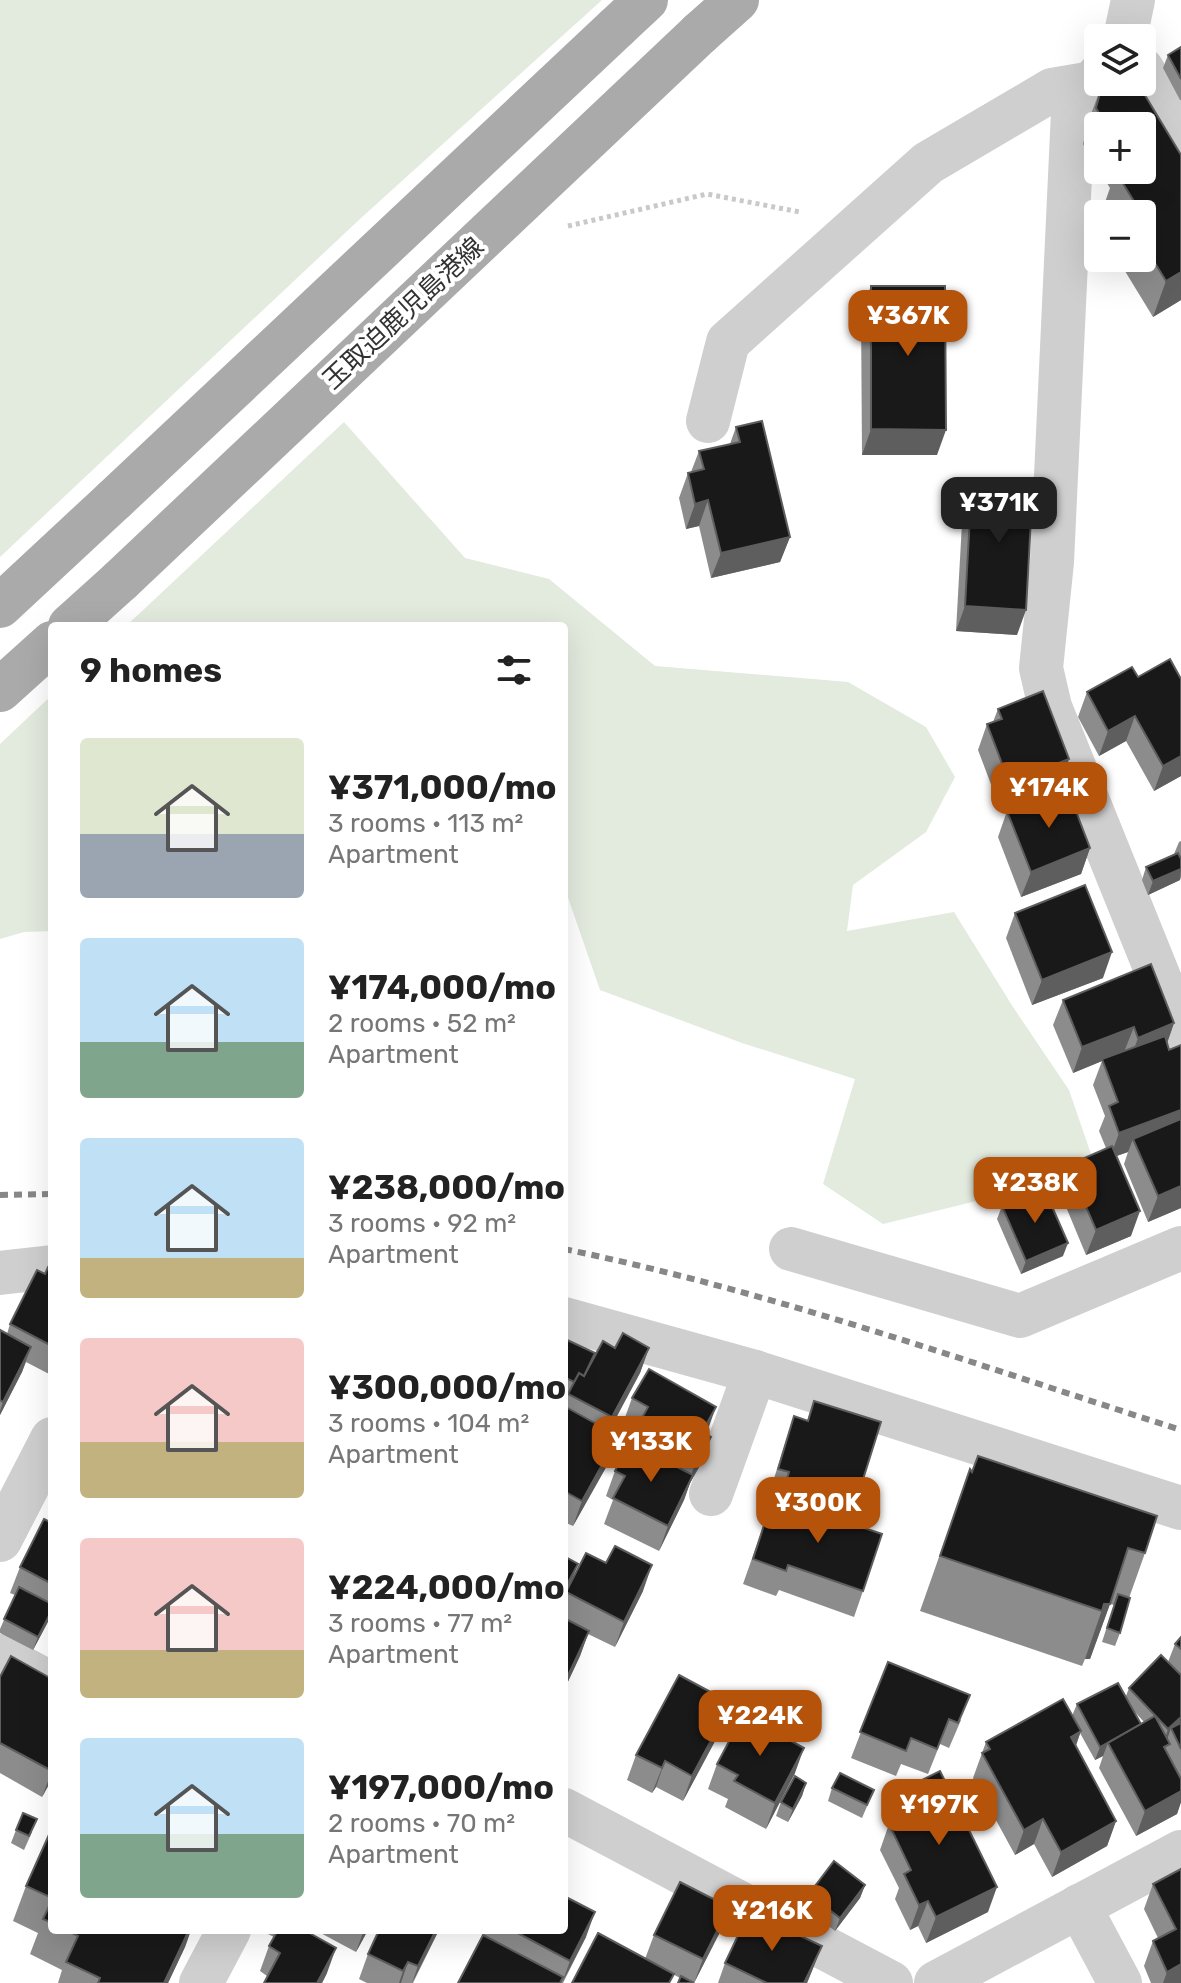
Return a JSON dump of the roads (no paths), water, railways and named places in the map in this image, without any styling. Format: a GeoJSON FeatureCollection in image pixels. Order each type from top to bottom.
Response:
{"type":"FeatureCollection","features":[{"type":"Feature","properties":{"kind":"main road","name":"玉取迫鹿児島港線"},"geometry":{"type":"LineString","coordinates":[[74,622],[737,0]]}},
{"type":"Feature","properties":{"kind":"main road"},"geometry":{"type":"LineString","coordinates":[[0,606],[631,13]]}},
{"type":"Feature","properties":{"kind":"main road"},"geometry":{"type":"LineString","coordinates":[[0,690],[48,647]]}},
{"type":"Feature","properties":{"kind":"street"},"geometry":{"type":"LineString","coordinates":[[1128,24],[1133,0]]}},
{"type":"Feature","properties":{"kind":"street"},"geometry":{"type":"LineString","coordinates":[[708,421],[728,342],[928,163],[1052,90],[1084,83]]}},
{"type":"Feature","properties":{"kind":"street"},"geometry":{"type":"LineString","coordinates":[[1156,93],[1181,136]]}},
{"type":"Feature","properties":{"kind":"street"},"geometry":{"type":"LineString","coordinates":[[1084,96],[1073,112],[1052,562],[1041,668],[1050,707],[1181,1032]]}},
{"type":"Feature","properties":{"kind":"street"},"geometry":{"type":"LineString","coordinates":[[791,1249],[1020,1316],[1181,1248]]}},
{"type":"Feature","properties":{"kind":"street"},"geometry":{"type":"LineString","coordinates":[[0,1273],[48,1267]]}},
{"type":"Feature","properties":{"kind":"street"},"geometry":{"type":"LineString","coordinates":[[568,1320],[755,1372],[1181,1508]]}},
{"type":"Feature","properties":{"kind":"street"},"geometry":{"type":"LineString","coordinates":[[711,1494],[755,1372]]}},
{"type":"Feature","properties":{"kind":"street"},"geometry":{"type":"LineString","coordinates":[[0,1540],[48,1447]]}},
{"type":"Feature","properties":{"kind":"street"},"geometry":{"type":"LineString","coordinates":[[0,1656],[48,1682]]}},
{"type":"Feature","properties":{"kind":"street"},"geometry":{"type":"LineString","coordinates":[[568,1812],[891,1983]]}},
{"type":"Feature","properties":{"kind":"street"},"geometry":{"type":"LineString","coordinates":[[936,1983],[1181,1852]]}},
{"type":"Feature","properties":{"kind":"street"},"geometry":{"type":"LineString","coordinates":[[1079,1906],[1120,1983]]}},
{"type":"Feature","properties":{"kind":"street"},"geometry":{"type":"LineString","coordinates":[[201,1983],[227,1934]]}},
{"type":"Feature","properties":{"kind":"railway"},"geometry":{"type":"LineString","coordinates":[[0,1195],[48,1194]]}},
{"type":"Feature","properties":{"kind":"railway"},"geometry":{"type":"LineString","coordinates":[[568,1250],[642,1266],[798,1308],[1181,1430]]}}]}
